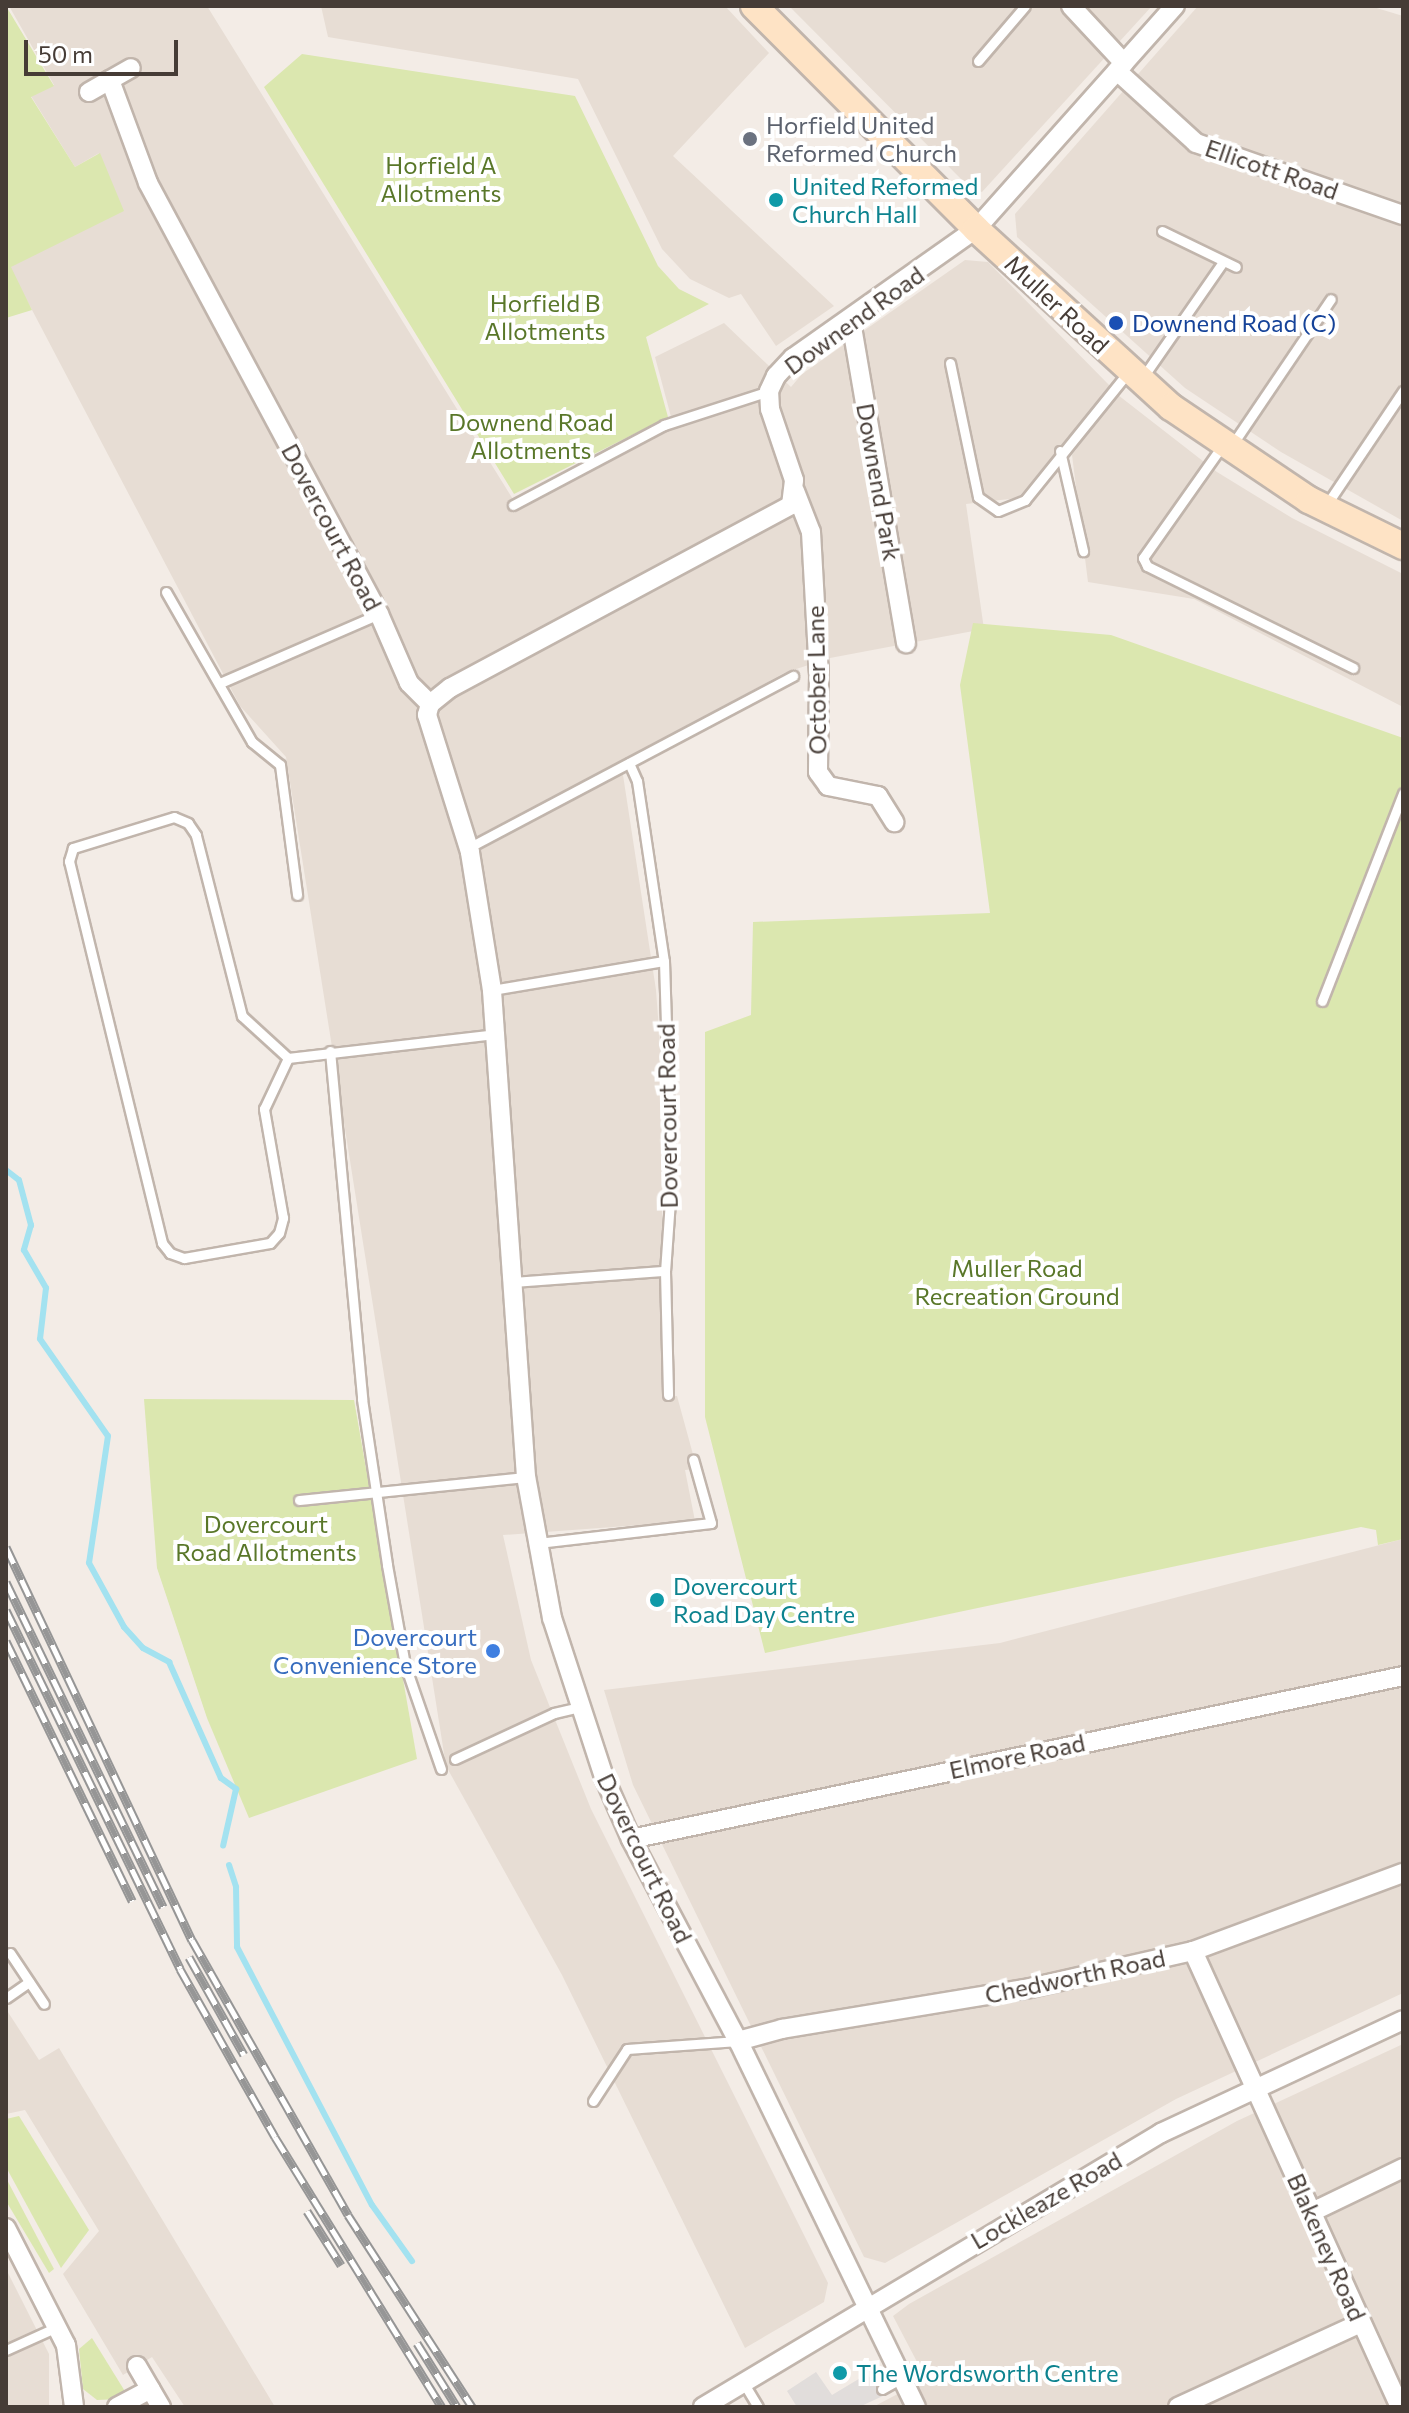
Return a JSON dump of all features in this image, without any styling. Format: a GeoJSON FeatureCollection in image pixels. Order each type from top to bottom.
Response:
{"type":"FeatureCollection","features":[{"type":"Feature","properties":{"kind":"main road","name":"Muller Road"},"geometry":{"type":"LineString","coordinates":[[754,6],[976,229],[1135,376],[1225,448],[1325,508],[1403,546]]}},
{"type":"Feature","properties":{"kind":"street","name":"Ellicott Road"},"geometry":{"type":"LineString","coordinates":[[1071,6],[1121,67],[1196,143],[1403,215]]}},
{"type":"Feature","properties":{"kind":"street","name":"Downend Road"},"geometry":{"type":"LineString","coordinates":[[795,491],[769,391],[793,358],[851,321],[976,229],[1175,6]]}},
{"type":"Feature","properties":{"kind":"street"},"geometry":{"type":"LineString","coordinates":[[89,92],[131,68]]}},
{"type":"Feature","properties":{"kind":"street","name":"Dovercourt Road"},"geometry":{"type":"LineString","coordinates":[[110,80],[148,183],[379,614],[409,683],[430,704],[427,724],[468,848],[492,990],[526,1477],[534,1543],[580,1707],[631,1839],[738,2041],[842,2264],[867,2305],[916,2407]]}},
{"type":"Feature","properties":{"kind":"street","name":"Downend Park"},"geometry":{"type":"LineString","coordinates":[[851,321],[906,643]]}},
{"type":"Feature","properties":{"kind":"street"},"geometry":{"type":"LineString","coordinates":[[430,704],[450,688],[783,512],[795,491]]}},
{"type":"Feature","properties":{"kind":"street","name":"October Lane"},"geometry":{"type":"LineString","coordinates":[[795,491],[811,532],[819,675],[818,772],[828,786],[883,799],[894,822]]}},
{"type":"Feature","properties":{"kind":"street","name":"Elmore Road"},"geometry":{"type":"LineString","coordinates":[[631,1839],[1403,1676]]}},
{"type":"Feature","properties":{"kind":"street","name":"Chedworth Road"},"geometry":{"type":"LineString","coordinates":[[738,2041],[782,2029],[1030,1988],[1193,1951],[1403,1873]]}},
{"type":"Feature","properties":{"kind":"street","name":"Blakeney Road"},"geometry":{"type":"LineString","coordinates":[[1193,1951],[1400,2407]]}},
{"type":"Feature","properties":{"kind":"street","name":"Lockleaze Road"},"geometry":{"type":"LineString","coordinates":[[703,2407],[1057,2191],[1254,2087],[1403,2020]]}},
{"type":"Feature","properties":{"kind":"street"},"geometry":{"type":"LineString","coordinates":[[1312,2212],[1403,2168]]}},
{"type":"Feature","properties":{"kind":"street"},"geometry":{"type":"LineString","coordinates":[[6,2228],[59,2326],[73,2370],[74,2407]]}},
{"type":"Feature","properties":{"kind":"street"},"geometry":{"type":"LineString","coordinates":[[1178,2407],[1361,2323]]}},
{"type":"Feature","properties":{"kind":"street"},"geometry":{"type":"LineString","coordinates":[[137,2366],[161,2407]]}},
{"type":"Feature","properties":{"kind":"street"},"geometry":{"type":"LineString","coordinates":[[117,2407],[151,2389]]}},
{"type":"Feature","properties":{"kind":"lane"},"geometry":{"type":"LineString","coordinates":[[978,61],[1025,6]]}},
{"type":"Feature","properties":{"kind":"lane"},"geometry":{"type":"LineString","coordinates":[[1162,231],[1236,267]]}},
{"type":"Feature","properties":{"kind":"lane"},"geometry":{"type":"LineString","coordinates":[[950,363],[978,497],[998,511],[1025,500],[1060,451],[1135,376],[1223,262]]}},
{"type":"Feature","properties":{"kind":"lane"},"geometry":{"type":"LineString","coordinates":[[1331,299],[1143,558],[1147,566],[1353,668]]}},
{"type":"Feature","properties":{"kind":"lane"},"geometry":{"type":"LineString","coordinates":[[513,505],[664,425],[769,391]]}},
{"type":"Feature","properties":{"kind":"lane"},"geometry":{"type":"LineString","coordinates":[[1325,508],[1403,391]]}},
{"type":"Feature","properties":{"kind":"lane"},"geometry":{"type":"LineString","coordinates":[[1060,451],[1083,551]]}},
{"type":"Feature","properties":{"kind":"lane"},"geometry":{"type":"LineString","coordinates":[[166,592],[252,742],[280,765],[297,895]]}},
{"type":"Feature","properties":{"kind":"lane"},"geometry":{"type":"LineString","coordinates":[[220,683],[379,614]]}},
{"type":"Feature","properties":{"kind":"lane"},"geometry":{"type":"LineString","coordinates":[[468,848],[793,676]]}},
{"type":"Feature","properties":{"kind":"lane","name":"Dovercourt Road"},"geometry":{"type":"LineString","coordinates":[[629,763],[637,781],[664,961],[671,1186],[665,1271],[668,1395]]}},
{"type":"Feature","properties":{"kind":"lane"},"geometry":{"type":"LineString","coordinates":[[1322,1001],[1403,793]]}},
{"type":"Feature","properties":{"kind":"lane"},"geometry":{"type":"LineString","coordinates":[[174,817],[188,823],[196,835],[242,1016],[288,1058],[264,1109],[283,1218],[279,1233],[270,1243],[184,1258],[170,1253],[162,1243],[69,861],[73,848],[174,817]]}},
{"type":"Feature","properties":{"kind":"lane"},"geometry":{"type":"LineString","coordinates":[[492,990],[664,961]]}},
{"type":"Feature","properties":{"kind":"lane"},"geometry":{"type":"LineString","coordinates":[[288,1058],[497,1034]]}},
{"type":"Feature","properties":{"kind":"lane"},"geometry":{"type":"LineString","coordinates":[[330,1051],[362,1399],[405,1665],[441,1769]]}},
{"type":"Feature","properties":{"kind":"lane"},"geometry":{"type":"LineString","coordinates":[[514,1282],[665,1271]]}},
{"type":"Feature","properties":{"kind":"lane"},"geometry":{"type":"LineString","coordinates":[[534,1543],[711,1523],[693,1459]]}},
{"type":"Feature","properties":{"kind":"lane"},"geometry":{"type":"LineString","coordinates":[[299,1500],[526,1477]]}},
{"type":"Feature","properties":{"kind":"lane"},"geometry":{"type":"LineString","coordinates":[[455,1759],[554,1713],[580,1707]]}},
{"type":"Feature","properties":{"kind":"lane"},"geometry":{"type":"LineString","coordinates":[[10,1953],[44,2004]]}},
{"type":"Feature","properties":{"kind":"lane"},"geometry":{"type":"LineString","coordinates":[[6,1998],[29,1982]]}},
{"type":"Feature","properties":{"kind":"lane"},"geometry":{"type":"LineString","coordinates":[[593,2101],[627,2049],[738,2041]]}},
{"type":"Feature","properties":{"kind":"lane"},"geometry":{"type":"LineString","coordinates":[[6,2350],[59,2326]]}},
{"type":"Feature","properties":{"kind":"lane"},"geometry":{"type":"LineString","coordinates":[[882,2389],[902,2378]]}},
{"type":"Feature","properties":{"kind":"lane"},"geometry":{"type":"LineString","coordinates":[[743,2382],[758,2407]]}},
{"type":"Feature","properties":{"kind":"shaded area"},"geometry":{"type":"Polygon","coordinates":[[[9,6],[207,6],[514,501],[674,428],[655,357],[724,323],[791,387],[802,374],[965,260],[988,262],[1110,386],[1018,498],[966,504],[984,629],[830,658],[784,673],[621,762],[656,990],[662,1070],[662,1397],[677,1396],[697,1469],[685,1470],[695,1521],[503,1535],[531,1660],[591,1809],[828,2283],[824,2302],[745,2348],[562,1975],[446,1766],[286,757],[240,706],[10,268],[99,153],[75,167],[31,96],[54,85],[9,6]]]}},
{"type":"Feature","properties":{"kind":"shaded area"},"geometry":{"type":"Polygon","coordinates":[[[321,6],[725,6],[769,53],[673,156],[834,306],[776,346],[741,294],[729,298],[690,279],[662,249],[578,79],[328,37],[321,6]]]}},
{"type":"Feature","properties":{"kind":"shaded area"},"geometry":{"type":"Polygon","coordinates":[[[789,6],[1152,6],[982,192],[970,188],[789,6]]]}},
{"type":"Feature","properties":{"kind":"shaded area"},"geometry":{"type":"Polygon","coordinates":[[[1198,6],[1370,6],[1403,16],[1403,521],[1281,452],[1185,388],[1017,237],[1015,214],[1198,6]]]}},
{"type":"Feature","properties":{"kind":"shaded area"},"geometry":{"type":"Polygon","coordinates":[[[1118,395],[1217,472],[1292,518],[1403,574],[1403,707],[1194,599],[1088,582],[1072,455],[1118,395]]]}},
{"type":"Feature","properties":{"kind":"shaded area"},"geometry":{"type":"Polygon","coordinates":[[[1403,1539],[1403,1993],[1176,2099],[885,2263],[864,2257],[633,1785],[604,1690],[1000,1643],[1403,1539]]]}},
{"type":"Feature","properties":{"kind":"shaded area"},"geometry":{"type":"Polygon","coordinates":[[[6,2009],[39,2060],[59,2048],[275,2407],[185,2407],[152,2357],[123,2375],[63,2274],[99,2231],[25,2110],[6,2114],[6,2009]]]}},
{"type":"Feature","properties":{"kind":"shaded area"},"geometry":{"type":"Polygon","coordinates":[[[1403,2044],[1403,2407],[873,2407],[926,2379],[893,2316],[909,2304],[1237,2121],[1403,2044]]]}},
{"type":"Feature","properties":{"kind":"shaded area"},"geometry":{"type":"Polygon","coordinates":[[[6,2269],[49,2354],[49,2407],[6,2407],[6,2269]]]}},
{"type":"Feature","properties":{"kind":"shaded area"},"geometry":{"type":"Polygon","coordinates":[[[816,2372],[832,2395],[867,2374],[885,2395],[859,2407],[797,2407],[787,2391],[816,2372]]]}},
{"type":"Feature","properties":{"kind":"green space"},"geometry":{"type":"Polygon","coordinates":[[[6,6],[54,86],[31,97],[75,167],[100,153],[124,211],[11,267],[32,310],[6,318],[6,6]]]}},
{"type":"Feature","properties":{"kind":"green space"},"geometry":{"type":"Polygon","coordinates":[[[302,54],[575,96],[658,266],[679,289],[709,304],[646,337],[668,417],[514,494],[264,87],[302,54]]]}},
{"type":"Feature","properties":{"kind":"green space","name":"Muller Road Recreation Ground"},"geometry":{"type":"Polygon","coordinates":[[[973,623],[1111,635],[1403,738],[1403,1539],[1378,1545],[1376,1530],[1361,1527],[765,1653],[705,1417],[705,1032],[751,1015],[753,922],[990,913],[960,685],[973,623]]]}},
{"type":"Feature","properties":{"kind":"green space","name":"Dovercourt Road Allotments"},"geometry":{"type":"Polygon","coordinates":[[[144,1399],[354,1400],[417,1759],[249,1818],[207,1718],[157,1568],[144,1399]]]}},
{"type":"Feature","properties":{"kind":"green space"},"geometry":{"type":"Polygon","coordinates":[[[19,2116],[89,2230],[61,2268],[6,2167],[6,2119],[19,2116]]]}},
{"type":"Feature","properties":{"kind":"green space"},"geometry":{"type":"Polygon","coordinates":[[[6,2178],[54,2269],[49,2273],[6,2201],[6,2178]]]}},
{"type":"Feature","properties":{"kind":"green space"},"geometry":{"type":"Polygon","coordinates":[[[92,2338],[126,2393],[118,2399],[97,2400],[83,2389],[79,2349],[92,2338]]]}},
{"type":"Feature","properties":{"kind":"waterway"},"geometry":{"type":"LineString","coordinates":[[6,1170],[19,1180],[31,1225],[24,1250],[46,1288],[40,1339],[108,1436],[89,1563],[124,1627],[143,1648],[169,1662],[221,1778],[236,1789],[223,1846]]}},
{"type":"Feature","properties":{"kind":"waterway"},"geometry":{"type":"LineString","coordinates":[[229,1865],[236,1887],[237,1947],[372,2205],[412,2261]]}},
{"type":"Feature","properties":{"kind":"railway"},"geometry":{"type":"LineString","coordinates":[[6,1547],[192,1940],[348,2215],[472,2407]]}},
{"type":"Feature","properties":{"kind":"railway"},"geometry":{"type":"LineString","coordinates":[[6,1582],[163,1907]]}},
{"type":"Feature","properties":{"kind":"railway"},"geometry":{"type":"LineString","coordinates":[[6,1610],[180,1969],[275,2137],[442,2407]]}},
{"type":"Feature","properties":{"kind":"railway"},"geometry":{"type":"LineString","coordinates":[[6,1641],[132,1901]]}},
{"type":"Feature","properties":{"kind":"railway"},"geometry":{"type":"LineString","coordinates":[[189,1957],[244,2055]]}},
{"type":"Feature","properties":{"kind":"railway"},"geometry":{"type":"LineString","coordinates":[[307,2211],[341,2265]]}},
{"type":"Feature","properties":{"kind":"railway"},"geometry":{"type":"LineString","coordinates":[[417,2343],[457,2407]]}},
{"type":"Feature","properties":{"kind":"place","name":"Horfield United Reformed Church"},"geometry":{"type":"Point","coordinates":[750,139]}},
{"type":"Feature","properties":{"kind":"place","name":"United Reformed Church Hall"},"geometry":{"type":"Point","coordinates":[776,200]}},
{"type":"Feature","properties":{"kind":"place","name":"Downend Road (C)"},"geometry":{"type":"Point","coordinates":[1116,323]}},
{"type":"Feature","properties":{"kind":"place","name":"Dovercourt Road Day Centre"},"geometry":{"type":"Point","coordinates":[657,1600]}},
{"type":"Feature","properties":{"kind":"place","name":"Dovercourt Convenience Store"},"geometry":{"type":"Point","coordinates":[493,1651]}},
{"type":"Feature","properties":{"kind":"place","name":"The Wordsworth Centre"},"geometry":{"type":"Point","coordinates":[840,2373]}},
{"type":"Feature","properties":{"kind":"park label","name":"Horfield A Allotments"},"geometry":{"type":"Point","coordinates":[441,179]}},
{"type":"Feature","properties":{"kind":"park label","name":"Horfield B Allotments"},"geometry":{"type":"Point","coordinates":[545,317]}},
{"type":"Feature","properties":{"kind":"park label","name":"Downend Road Allotments"},"geometry":{"type":"Point","coordinates":[531,436]}}]}
